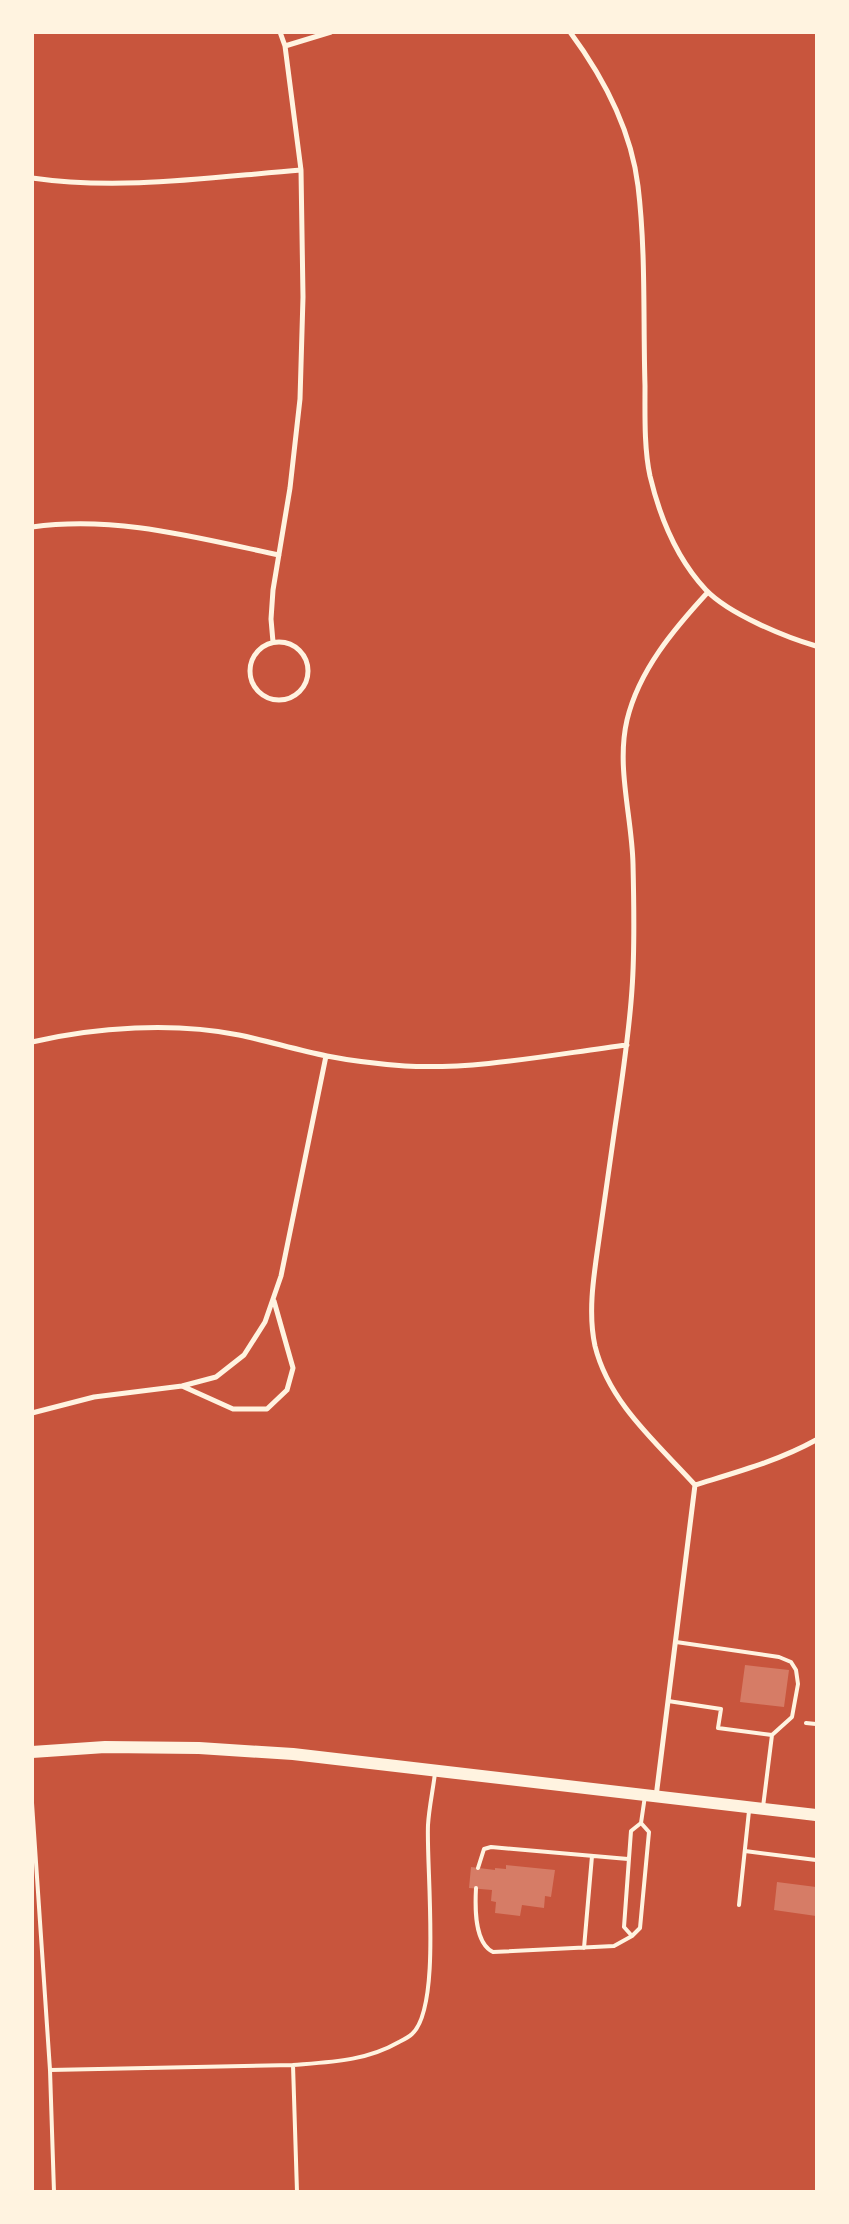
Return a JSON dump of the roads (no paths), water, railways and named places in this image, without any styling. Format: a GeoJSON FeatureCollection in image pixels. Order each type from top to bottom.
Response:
{"type":"FeatureCollection","features":[{"type":"Feature","properties":{"kind":"main road"},"geometry":{"type":"LineString","coordinates":[[32,1752],[105,1747],[200,1748],[293,1754],[816,1815]]}},
{"type":"Feature","properties":{"kind":"street"},"geometry":{"type":"LineString","coordinates":[[273,642],[271,619],[272,590],[290,488],[300,399],[303,297],[301,170],[286,46],[280,32]]}},
{"type":"Feature","properties":{"kind":"street"},"geometry":{"type":"LineString","coordinates":[[286,46],[331,32]]}},
{"type":"Feature","properties":{"kind":"street"},"geometry":{"type":"LineString","coordinates":[[570,32],[611,97],[627,135],[638,184],[642,231],[645,425],[650,475],[664,520],[681,559],[708,592],[744,617],[795,640],[816,646]]}},
{"type":"Feature","properties":{"kind":"street"},"geometry":{"type":"LineString","coordinates":[[32,178],[67,183],[108,184],[301,170]]}},
{"type":"Feature","properties":{"kind":"street"},"geometry":{"type":"LineString","coordinates":[[32,527],[85,523],[125,526],[278,555]]}},
{"type":"Feature","properties":{"kind":"street"},"geometry":{"type":"LineString","coordinates":[[651,1797],[668,1701],[695,1484],[631,1415],[612,1390],[601,1364],[591,1321],[594,1273],[627,1045],[632,986],[633,861],[626,792],[624,742],[627,721],[642,682],[655,656],[677,626],[708,592]]}},
{"type":"Feature","properties":{"kind":"street"},"geometry":{"type":"LineString","coordinates":[[273,642],[293,645],[301,651],[306,660],[308,669],[305,684],[296,696],[287,700],[278,701],[260,694],[250,678],[251,659],[257,651],[273,642]]}},
{"type":"Feature","properties":{"kind":"street"},"geometry":{"type":"LineString","coordinates":[[32,1042],[64,1034],[114,1029],[177,1029],[237,1035],[358,1062],[434,1066],[488,1062],[627,1045]]}},
{"type":"Feature","properties":{"kind":"street"},"geometry":{"type":"LineString","coordinates":[[32,1413],[94,1397],[182,1386],[216,1378],[244,1355],[265,1322],[274,1301],[281,1276],[326,1056]]}},
{"type":"Feature","properties":{"kind":"street"},"geometry":{"type":"LineString","coordinates":[[182,1386],[234,1409],[268,1409],[287,1390],[293,1368],[274,1301]]}},
{"type":"Feature","properties":{"kind":"street"},"geometry":{"type":"LineString","coordinates":[[695,1484],[760,1465],[793,1453],[816,1440]]}},
{"type":"Feature","properties":{"kind":"lane"},"geometry":{"type":"LineString","coordinates":[[676,1642],[779,1657],[791,1662],[796,1670],[798,1684],[792,1717],[772,1735],[763,1809]]}},
{"type":"Feature","properties":{"kind":"lane"},"geometry":{"type":"LineString","coordinates":[[668,1701],[720,1709],[718,1728],[772,1735]]}},
{"type":"Feature","properties":{"kind":"lane"},"geometry":{"type":"LineString","coordinates":[[806,1723],[816,1724]]}},
{"type":"Feature","properties":{"kind":"lane"},"geometry":{"type":"LineString","coordinates":[[50,2070],[293,2065],[346,2061],[386,2049],[412,2034],[423,2019],[429,1986],[431,1946],[428,1824],[435,1771]]}},
{"type":"Feature","properties":{"kind":"lane"},"geometry":{"type":"LineString","coordinates":[[632,1936],[624,1927],[628,1859],[632,1831],[641,1823],[651,1797]]}},
{"type":"Feature","properties":{"kind":"lane"},"geometry":{"type":"LineString","coordinates":[[32,1803],[50,2070],[54,2192]]}},
{"type":"Feature","properties":{"kind":"lane"},"geometry":{"type":"LineString","coordinates":[[739,1905],[750,1808]]}},
{"type":"Feature","properties":{"kind":"lane"},"geometry":{"type":"LineString","coordinates":[[476,1888],[475,1913],[482,1942],[486,1949],[493,1952],[614,1946],[632,1936],[640,1928],[649,1832],[641,1823]]}},
{"type":"Feature","properties":{"kind":"lane"},"geometry":{"type":"LineString","coordinates":[[478,1868],[484,1849],[491,1847],[628,1859]]}},
{"type":"Feature","properties":{"kind":"lane"},"geometry":{"type":"LineString","coordinates":[[745,1851],[816,1860]]}},
{"type":"Feature","properties":{"kind":"lane"},"geometry":{"type":"LineString","coordinates":[[584,1948],[592,1856]]}},
{"type":"Feature","properties":{"kind":"lane"},"geometry":{"type":"LineString","coordinates":[[293,2065],[297,2192]]}}]}
